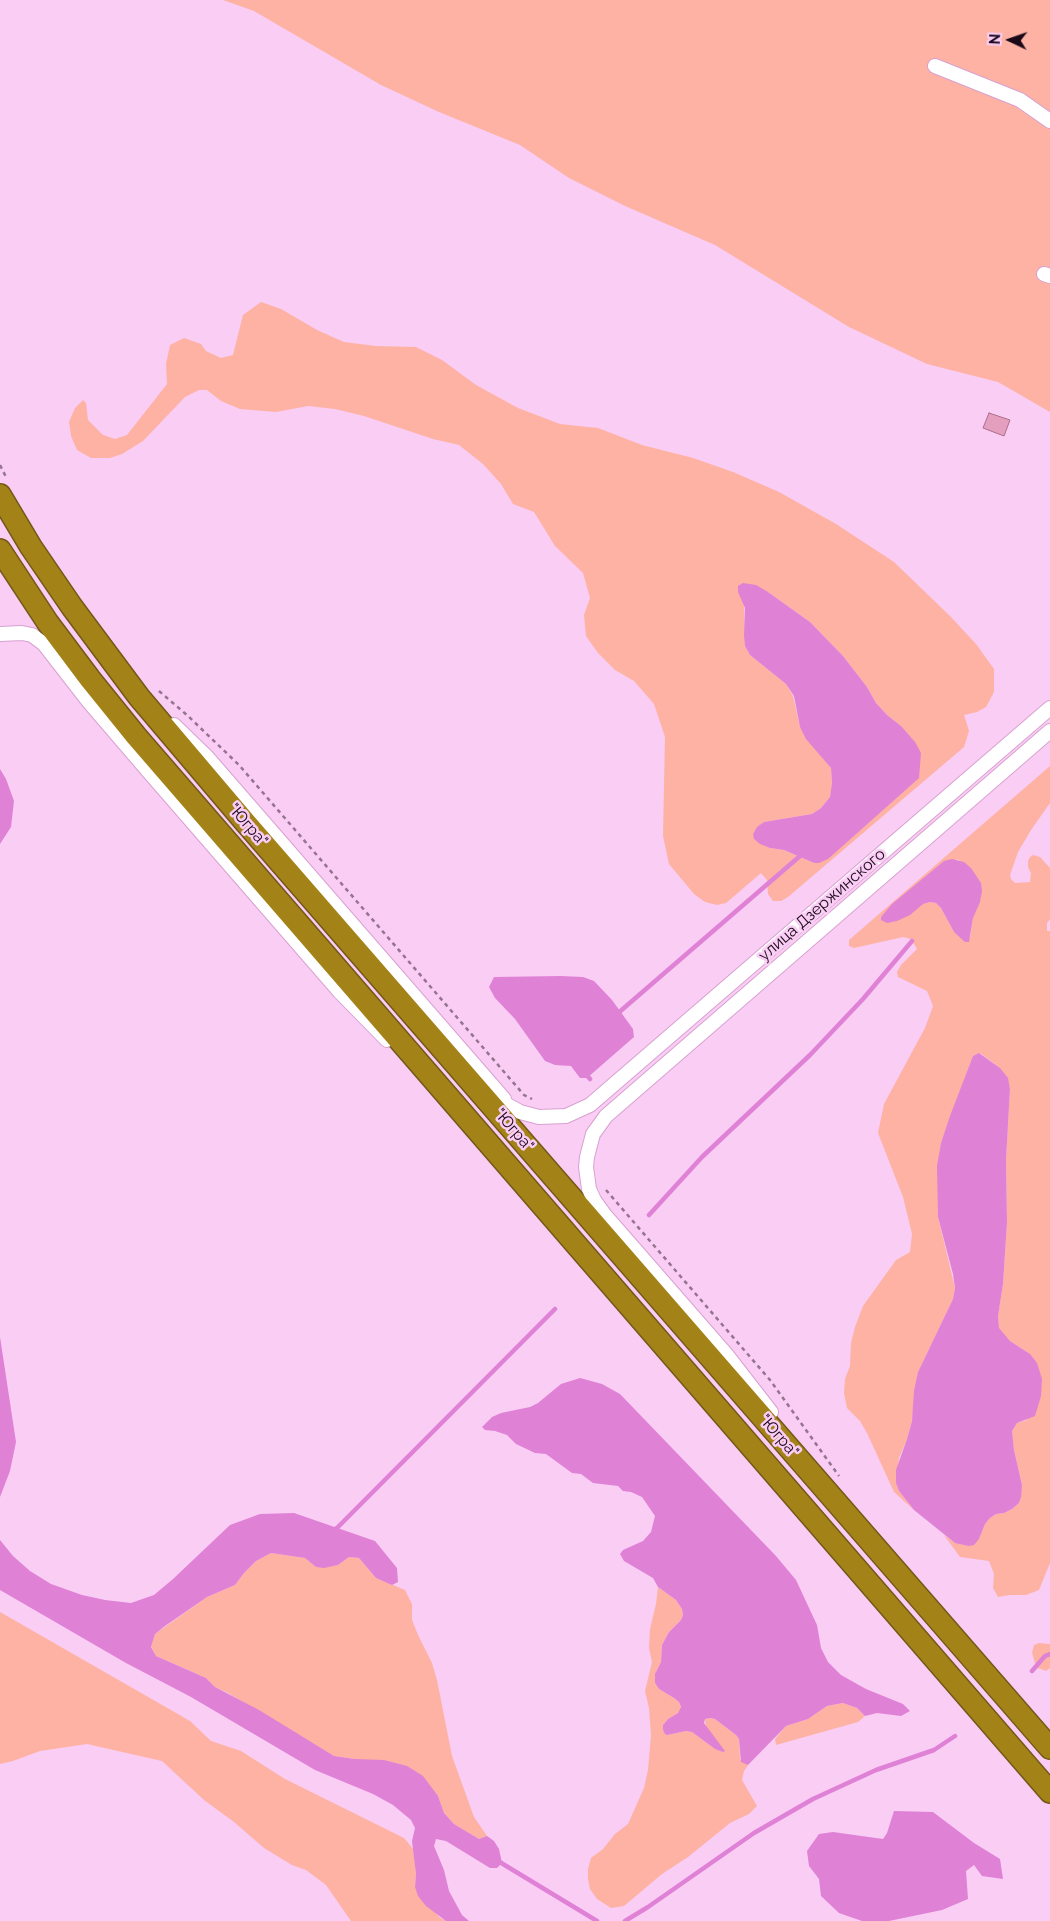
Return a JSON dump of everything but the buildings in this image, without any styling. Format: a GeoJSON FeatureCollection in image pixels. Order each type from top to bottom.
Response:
{"type":"FeatureCollection","features":[{"type":"Feature","properties":{"kind":"highway","name":"\"Югра\""},"geometry":{"type":"LineString","coordinates":[[4,488],[36,554],[72,608],[128,682],[245,822],[1050,1748]]}},
{"type":"Feature","properties":{"kind":"highway","name":"\"Югра\""},"geometry":{"type":"LineString","coordinates":[[0,550],[48,623],[136,736],[223,839],[1050,1792]]}},
{"type":"Feature","properties":{"kind":"street"},"geometry":{"type":"LineString","coordinates":[[935,66],[1020,100],[1050,121]]}},
{"type":"Feature","properties":{"kind":"street"},"geometry":{"type":"LineString","coordinates":[[0,634],[22,633],[32,635],[44,644],[95,709],[339,991],[474,1126]]}},
{"type":"Feature","properties":{"kind":"street"},"geometry":{"type":"LineString","coordinates":[[128,682],[207,757],[513,1108]]}},
{"type":"Feature","properties":{"kind":"street","name":"улица Дзержинского"},"geometry":{"type":"LineString","coordinates":[[479,1090],[513,1108],[539,1117],[560,1117],[580,1111],[594,1101],[1050,708]]}},
{"type":"Feature","properties":{"kind":"street","name":"улица Дзержинского"},"geometry":{"type":"LineString","coordinates":[[589,1189],[586,1167],[589,1144],[596,1127],[606,1116],[1050,731]]}},
{"type":"Feature","properties":{"kind":"street"},"geometry":{"type":"LineString","coordinates":[[589,1189],[603,1233]]}},
{"type":"Feature","properties":{"kind":"street"},"geometry":{"type":"LineString","coordinates":[[589,1189],[604,1214],[726,1354],[859,1528]]}},
{"type":"Feature","properties":{"kind":"path"},"geometry":{"type":"LineString","coordinates":[[0,465],[4,488]]}},
{"type":"Feature","properties":{"kind":"path"},"geometry":{"type":"LineString","coordinates":[[158,689],[239,766],[524,1095]]}},
{"type":"Feature","properties":{"kind":"path"},"geometry":{"type":"LineString","coordinates":[[604,1186],[770,1380],[840,1477]]}},
{"type":"Feature","properties":{"kind":"shaded area"},"geometry":{"type":"Polygon","coordinates":[[[223,0],[1050,0],[1050,412],[998,382],[927,364],[849,327],[715,245],[625,206],[569,178],[520,145],[439,112],[381,85],[254,11],[223,0]]]}},
{"type":"Feature","properties":{"kind":"shaded area"},"geometry":{"type":"Polygon","coordinates":[[[261,302],[281,309],[317,330],[344,342],[376,346],[416,347],[442,360],[476,385],[518,408],[560,424],[598,428],[642,445],[693,458],[733,472],[779,492],[836,524],[894,562],[950,616],[976,644],[994,669],[994,692],[986,707],[977,712],[964,715],[969,731],[964,747],[788,897],[781,901],[773,901],[768,894],[767,880],[761,873],[726,903],[717,905],[705,902],[694,894],[669,864],[663,836],[665,737],[654,704],[634,681],[615,670],[598,653],[586,636],[584,615],[590,598],[583,573],[555,546],[534,512],[513,504],[501,484],[483,464],[459,445],[335,409],[308,406],[276,412],[240,409],[221,401],[207,390],[199,390],[185,397],[143,441],[122,454],[110,458],[91,458],[77,450],[71,436],[69,422],[75,408],[83,400],[86,403],[88,420],[103,435],[115,439],[127,435],[167,384],[166,364],[170,345],[184,338],[201,344],[206,351],[221,358],[233,355],[243,315],[261,302]],[[768,592],[744,602],[745,646],[750,655],[786,684],[793,696],[800,727],[831,768],[832,784],[830,797],[821,808],[812,814],[764,822],[753,834],[770,848],[784,850],[814,863],[901,726],[876,703],[867,687],[843,656],[810,622],[768,592]]]}},
{"type":"Feature","properties":{"kind":"shaded area"},"geometry":{"type":"Polygon","coordinates":[[[743,583],[756,585],[810,622],[843,656],[867,687],[876,703],[901,726],[915,742],[921,753],[919,778],[828,859],[819,863],[814,863],[784,850],[770,848],[754,839],[753,834],[757,827],[764,822],[812,814],[821,808],[830,797],[832,783],[831,768],[806,739],[800,727],[794,696],[786,684],[750,655],[745,646],[745,608],[738,592],[738,586],[743,583]]]}},
{"type":"Feature","properties":{"kind":"shaded area"},"geometry":{"type":"Polygon","coordinates":[[[1050,766],[1050,803],[1018,852],[1010,875],[1015,883],[1030,882],[1031,873],[1028,861],[1033,855],[1040,857],[1050,868],[1050,919],[1047,923],[1047,931],[1050,931],[1050,1563],[1039,1590],[1026,1595],[998,1597],[993,1588],[994,1574],[989,1561],[960,1557],[944,1535],[955,1543],[979,1539],[985,1524],[990,1518],[1012,1509],[1019,1503],[1022,1485],[1012,1431],[1017,1423],[1027,1420],[1030,1354],[1003,1334],[999,1329],[998,1316],[1003,1284],[1007,1222],[1006,1160],[1010,1089],[1000,1068],[980,1053],[973,1056],[941,1143],[938,1217],[955,1288],[953,1299],[918,1372],[912,1421],[899,1458],[896,1483],[899,1491],[914,1510],[894,1492],[867,1433],[860,1421],[847,1408],[844,1393],[845,1379],[850,1366],[851,1343],[863,1306],[896,1260],[910,1252],[912,1234],[903,1197],[878,1133],[884,1104],[925,1028],[933,1006],[927,991],[898,977],[897,972],[901,965],[917,949],[911,939],[903,937],[854,948],[849,946],[849,940],[1050,766]],[[957,859],[923,904],[936,903],[941,908],[954,932],[970,938],[973,918],[971,868],[957,859]]]}},
{"type":"Feature","properties":{"kind":"shaded area"},"geometry":{"type":"Polygon","coordinates":[[[0,769],[14,801],[11,827],[0,844],[0,769]]]}},
{"type":"Feature","properties":{"kind":"shaded area"},"geometry":{"type":"Polygon","coordinates":[[[952,859],[964,862],[971,868],[981,883],[980,902],[973,918],[969,942],[965,942],[954,932],[941,908],[936,903],[923,904],[910,915],[897,921],[887,923],[881,920],[881,917],[892,904],[944,861],[952,859]]]}},
{"type":"Feature","properties":{"kind":"shaded area"},"geometry":{"type":"Polygon","coordinates":[[[494,977],[583,977],[594,981],[612,1000],[633,1029],[634,1037],[587,1078],[580,1078],[571,1066],[555,1065],[545,1061],[515,1019],[495,998],[489,987],[494,977]]]}},
{"type":"Feature","properties":{"kind":"shaded area"},"geometry":{"type":"Polygon","coordinates":[[[979,1053],[1000,1068],[1008,1078],[1010,1089],[1006,1160],[1007,1222],[1003,1284],[998,1316],[999,1328],[1010,1341],[1030,1354],[1037,1363],[1042,1379],[1041,1396],[1035,1416],[1017,1423],[1012,1431],[1022,1485],[1019,1503],[1012,1509],[990,1518],[985,1524],[979,1539],[974,1545],[969,1546],[955,1543],[914,1510],[899,1491],[896,1483],[896,1470],[912,1421],[914,1391],[918,1372],[953,1299],[955,1288],[953,1274],[938,1217],[937,1166],[941,1143],[950,1116],[973,1056],[979,1053]]]}},
{"type":"Feature","properties":{"kind":"shaded area"},"geometry":{"type":"Polygon","coordinates":[[[0,1337],[16,1442],[10,1471],[0,1497],[0,1337]]]}},
{"type":"Feature","properties":{"kind":"shaded area"},"geometry":{"type":"Polygon","coordinates":[[[580,1378],[602,1384],[620,1394],[776,1556],[796,1580],[817,1625],[821,1648],[828,1662],[841,1675],[866,1689],[903,1704],[910,1711],[901,1716],[877,1713],[865,1716],[857,1708],[843,1703],[827,1706],[808,1719],[786,1726],[748,1765],[741,1762],[739,1739],[715,1719],[705,1719],[704,1723],[725,1751],[723,1752],[715,1749],[692,1732],[665,1734],[663,1725],[668,1719],[678,1713],[681,1707],[679,1702],[659,1689],[655,1683],[655,1674],[661,1662],[662,1645],[669,1632],[681,1620],[683,1615],[682,1609],[676,1600],[658,1587],[653,1578],[624,1561],[620,1554],[623,1550],[643,1541],[651,1532],[655,1516],[642,1497],[623,1491],[618,1486],[593,1483],[581,1474],[572,1473],[546,1454],[535,1453],[516,1444],[507,1435],[485,1430],[482,1427],[492,1417],[501,1413],[530,1407],[538,1403],[561,1384],[580,1378]]]}},
{"type":"Feature","properties":{"kind":"shaded area"},"geometry":{"type":"Polygon","coordinates":[[[294,1513],[375,1541],[397,1568],[398,1582],[392,1585],[376,1578],[359,1558],[349,1557],[338,1565],[324,1568],[316,1567],[305,1558],[271,1553],[256,1561],[235,1585],[207,1597],[165,1626],[155,1634],[151,1647],[156,1656],[206,1678],[215,1687],[259,1710],[334,1756],[384,1760],[407,1766],[423,1776],[438,1796],[444,1813],[454,1824],[479,1839],[487,1836],[494,1841],[499,1849],[502,1863],[497,1868],[490,1868],[446,1841],[436,1839],[434,1846],[444,1870],[449,1891],[462,1915],[469,1921],[446,1921],[426,1906],[418,1896],[415,1887],[416,1874],[412,1841],[415,1828],[411,1820],[393,1805],[373,1794],[315,1770],[191,1697],[126,1663],[0,1590],[0,1540],[13,1556],[30,1571],[51,1584],[82,1595],[131,1603],[154,1595],[230,1525],[260,1514],[294,1513]]]}},
{"type":"Feature","properties":{"kind":"shaded area"},"geometry":{"type":"Polygon","coordinates":[[[271,1553],[305,1558],[316,1567],[338,1565],[349,1557],[359,1558],[376,1578],[405,1590],[412,1604],[412,1620],[432,1663],[437,1680],[452,1756],[474,1817],[487,1836],[479,1839],[454,1824],[444,1813],[438,1796],[355,1759],[334,1756],[215,1687],[206,1678],[156,1656],[151,1646],[155,1634],[207,1597],[235,1585],[256,1561],[271,1553]]]}},
{"type":"Feature","properties":{"kind":"shaded area"},"geometry":{"type":"Polygon","coordinates":[[[658,1587],[676,1600],[682,1609],[683,1615],[681,1620],[669,1632],[662,1645],[661,1662],[655,1675],[655,1683],[659,1689],[679,1702],[681,1708],[678,1713],[668,1719],[663,1725],[663,1730],[667,1735],[686,1731],[692,1732],[715,1749],[724,1751],[706,1727],[705,1719],[715,1719],[736,1735],[739,1739],[740,1759],[748,1765],[742,1780],[757,1806],[749,1814],[730,1823],[688,1857],[662,1874],[624,1906],[611,1908],[597,1899],[590,1889],[588,1869],[591,1858],[628,1824],[644,1788],[648,1770],[651,1735],[649,1708],[645,1691],[652,1662],[649,1648],[650,1629],[658,1587]]]}},
{"type":"Feature","properties":{"kind":"shaded area"},"geometry":{"type":"Polygon","coordinates":[[[0,1612],[190,1721],[211,1741],[241,1751],[285,1779],[404,1838],[414,1850],[415,1887],[439,1917],[446,1921],[351,1921],[326,1885],[306,1870],[292,1865],[264,1848],[234,1822],[204,1800],[162,1761],[87,1744],[40,1751],[0,1764],[0,1612]]]}},
{"type":"Feature","properties":{"kind":"shaded area"},"geometry":{"type":"Polygon","coordinates":[[[1039,1643],[1050,1644],[1050,1668],[1046,1671],[1038,1668],[1032,1653],[1034,1645],[1039,1643]]]}},
{"type":"Feature","properties":{"kind":"shaded area"},"geometry":{"type":"Polygon","coordinates":[[[843,1703],[857,1708],[865,1716],[858,1722],[776,1745],[775,1739],[786,1726],[808,1719],[827,1706],[843,1703]]]}},
{"type":"Feature","properties":{"kind":"shaded area"},"geometry":{"type":"Polygon","coordinates":[[[894,1811],[933,1812],[974,1843],[1000,1859],[1003,1879],[982,1876],[974,1865],[966,1871],[968,1899],[942,1910],[889,1921],[862,1921],[839,1913],[821,1896],[819,1879],[809,1866],[807,1851],[819,1834],[833,1832],[883,1839],[887,1833],[894,1811]]]}},
{"type":"Feature","properties":{"kind":"waterway"},"geometry":{"type":"LineString","coordinates":[[617,1014],[800,856]]}},
{"type":"Feature","properties":{"kind":"waterway"},"geometry":{"type":"LineString","coordinates":[[649,1215],[702,1157],[810,1055],[863,999],[912,941]]}},
{"type":"Feature","properties":{"kind":"waterway"},"geometry":{"type":"LineString","coordinates":[[585,1073],[590,1079]]}},
{"type":"Feature","properties":{"kind":"waterway"},"geometry":{"type":"LineString","coordinates":[[332,1530],[337,1528],[555,1309]]}},
{"type":"Feature","properties":{"kind":"waterway"},"geometry":{"type":"LineString","coordinates":[[1032,1671],[1045,1656],[1050,1654]]}},
{"type":"Feature","properties":{"kind":"waterway"},"geometry":{"type":"LineString","coordinates":[[625,1921],[754,1833],[813,1799],[876,1770],[934,1750],[955,1736]]}},
{"type":"Feature","properties":{"kind":"waterway"},"geometry":{"type":"LineString","coordinates":[[498,1861],[597,1921]]}}]}
